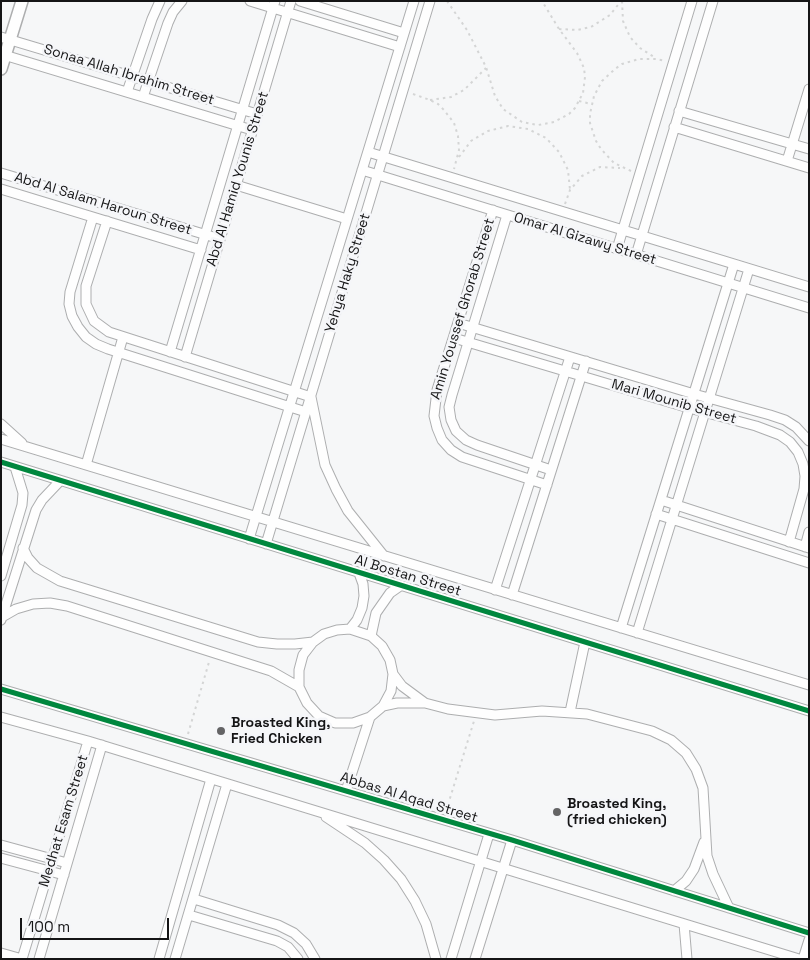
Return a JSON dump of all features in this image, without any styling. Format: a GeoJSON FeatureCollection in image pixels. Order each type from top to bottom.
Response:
{"type":"FeatureCollection","features":[{"type":"Feature","properties":{"kind":"street"},"geometry":{"type":"LineString","coordinates":[[1,69],[6,38],[22,1]]}},
{"type":"Feature","properties":{"kind":"street"},"geometry":{"type":"LineString","coordinates":[[127,92],[160,1]]}},
{"type":"Feature","properties":{"kind":"street"},"geometry":{"type":"LineString","coordinates":[[143,97],[168,23],[173,12],[182,1]]}},
{"type":"Feature","properties":{"kind":"street"},"geometry":{"type":"LineString","coordinates":[[250,1],[274,5],[288,13],[400,47]]}},
{"type":"Feature","properties":{"kind":"street","name":"Abd Al Hamid Younis Street"},"geometry":{"type":"LineString","coordinates":[[185,357],[291,1]]}},
{"type":"Feature","properties":{"kind":"street"},"geometry":{"type":"LineString","coordinates":[[300,1],[404,33]]}},
{"type":"Feature","properties":{"kind":"street","name":"Yehya Haky Street"},"geometry":{"type":"LineString","coordinates":[[249,539],[414,1]]}},
{"type":"Feature","properties":{"kind":"street","name":"Yehya Haky Street"},"geometry":{"type":"LineString","coordinates":[[266,544],[430,1]]}},
{"type":"Feature","properties":{"kind":"street"},"geometry":{"type":"LineString","coordinates":[[617,249],[692,1]]}},
{"type":"Feature","properties":{"kind":"street"},"geometry":{"type":"LineString","coordinates":[[636,255],[680,111],[710,2]]}},
{"type":"Feature","properties":{"kind":"street","name":"Abd Al Hamid Younis Street"},"geometry":{"type":"LineString","coordinates":[[170,352],[274,5]]}},
{"type":"Feature","properties":{"kind":"street","name":"Sonaa Allah Ibrahim Street"},"geometry":{"type":"LineString","coordinates":[[6,38],[258,114]]}},
{"type":"Feature","properties":{"kind":"street","name":"Sonaa Allah Ibrahim Street"},"geometry":{"type":"LineString","coordinates":[[3,54],[252,130]]}},
{"type":"Feature","properties":{"kind":"street"},"geometry":{"type":"LineString","coordinates":[[787,161],[809,89]]}},
{"type":"Feature","properties":{"kind":"street"},"geometry":{"type":"LineString","coordinates":[[674,127],[805,167],[808,147],[680,111]]}},
{"type":"Feature","properties":{"kind":"street","name":"Omar Al Gizawy Street"},"geometry":{"type":"LineString","coordinates":[[368,152],[809,287]]}},
{"type":"Feature","properties":{"kind":"street","name":"Omar Al Gizawy Street"},"geometry":{"type":"LineString","coordinates":[[362,170],[809,308]]}},
{"type":"Feature","properties":{"kind":"street","name":"Abd Al Salam Haroun Street"},"geometry":{"type":"LineString","coordinates":[[1,173],[220,239]]}},
{"type":"Feature","properties":{"kind":"street"},"geometry":{"type":"LineString","coordinates":[[236,184],[347,219]]}},
{"type":"Feature","properties":{"kind":"street","name":"Abd Al Salam Haroun Street"},"geometry":{"type":"LineString","coordinates":[[1,189],[201,250]]}},
{"type":"Feature","properties":{"kind":"street","name":"Amin Youssef Ghorab Street"},"geometry":{"type":"LineString","coordinates":[[493,210],[434,403],[436,428],[442,440],[451,450],[462,457],[547,485]]}},
{"type":"Feature","properties":{"kind":"street","name":"Amin Youssef Ghorab Street"},"geometry":{"type":"LineString","coordinates":[[507,215],[449,407],[451,420],[456,431],[466,440],[552,470]]}},
{"type":"Feature","properties":{"kind":"street"},"geometry":{"type":"LineString","coordinates":[[93,217],[73,279],[69,304],[75,322],[86,337],[96,344],[119,352],[306,412]]}},
{"type":"Feature","properties":{"kind":"street"},"geometry":{"type":"LineString","coordinates":[[107,221],[86,286],[86,304],[89,313],[101,327],[123,337],[311,397],[325,465],[336,489],[348,511],[385,556]]}},
{"type":"Feature","properties":{"kind":"street"},"geometry":{"type":"LineString","coordinates":[[621,628],[734,264]]}},
{"type":"Feature","properties":{"kind":"street"},"geometry":{"type":"LineString","coordinates":[[637,633],[749,269]]}},
{"type":"Feature","properties":{"kind":"street","name":"Mari Mounib Street"},"geometry":{"type":"LineString","coordinates":[[458,323],[785,420],[809,441]]}},
{"type":"Feature","properties":{"kind":"street"},"geometry":{"type":"LineString","coordinates":[[86,465],[123,337]]}},
{"type":"Feature","properties":{"kind":"street","name":"Mari Mounib Street"},"geometry":{"type":"LineString","coordinates":[[454,338],[769,430],[790,442],[798,452],[805,476],[804,489],[789,542]]}},
{"type":"Feature","properties":{"kind":"street"},"geometry":{"type":"LineString","coordinates":[[496,590],[570,357]]}},
{"type":"Feature","properties":{"kind":"street"},"geometry":{"type":"LineString","coordinates":[[512,595],[586,361]]}},
{"type":"Feature","properties":{"kind":"street"},"geometry":{"type":"LineString","coordinates":[[1,424],[26,447]]}},
{"type":"Feature","properties":{"kind":"street","name":"Al Bostan Street"},"geometry":{"type":"LineString","coordinates":[[1,440],[809,685]]}},
{"type":"Feature","properties":{"kind":"street","name":"Al Bostan Street"},"geometry":{"type":"LineString","coordinates":[[1,462],[809,711]]}},
{"type":"Feature","properties":{"kind":"street"},"geometry":{"type":"LineString","coordinates":[[1,576],[22,505],[22,493],[15,467]]}},
{"type":"Feature","properties":{"kind":"street"},"geometry":{"type":"LineString","coordinates":[[2,619],[36,510],[42,500],[60,481]]}},
{"type":"Feature","properties":{"kind":"street"},"geometry":{"type":"LineString","coordinates":[[661,500],[807,547],[809,532]]}},
{"type":"Feature","properties":{"kind":"street"},"geometry":{"type":"LineString","coordinates":[[656,514],[809,563]]}},
{"type":"Feature","properties":{"kind":"street"},"geometry":{"type":"LineString","coordinates":[[23,548],[28,558],[37,568],[60,581],[258,642],[277,644],[313,642]]}},
{"type":"Feature","properties":{"kind":"street"},"geometry":{"type":"LineString","coordinates":[[350,629],[360,614],[364,596],[358,573]]}},
{"type":"Feature","properties":{"kind":"street"},"geometry":{"type":"LineString","coordinates":[[371,636],[372,624],[379,607],[390,593],[400,586]]}},
{"type":"Feature","properties":{"kind":"street"},"geometry":{"type":"LineString","coordinates":[[2,619],[16,609],[33,604],[50,603],[67,606],[270,671],[299,687]]}},
{"type":"Feature","properties":{"kind":"street"},"geometry":{"type":"LineString","coordinates":[[350,629],[371,636],[382,646],[390,660],[393,674],[391,691],[383,706],[370,717],[353,723],[335,723],[319,716],[307,703],[299,687],[298,670],[303,655],[313,642],[324,634],[350,629]]}},
{"type":"Feature","properties":{"kind":"street"},"geometry":{"type":"LineString","coordinates":[[570,712],[585,642]]}},
{"type":"Feature","properties":{"kind":"street"},"geometry":{"type":"LineString","coordinates":[[393,674],[402,686],[425,703]]}},
{"type":"Feature","properties":{"kind":"street","name":"Abbas Al Aqad Street"},"geometry":{"type":"LineString","coordinates":[[1,689],[512,840],[809,933]]}},
{"type":"Feature","properties":{"kind":"street"},"geometry":{"type":"LineString","coordinates":[[383,706],[397,703],[425,703],[476,714],[495,715],[542,711],[570,712],[608,718],[652,731],[670,740],[686,753],[696,769],[702,788],[707,856],[729,908]]}},
{"type":"Feature","properties":{"kind":"street"},"geometry":{"type":"LineString","coordinates":[[1,717],[102,745],[798,959]]}},
{"type":"Feature","properties":{"kind":"street"},"geometry":{"type":"LineString","coordinates":[[346,791],[370,717]]}},
{"type":"Feature","properties":{"kind":"street","name":"Medhat Esam Street"},"geometry":{"type":"LineString","coordinates":[[22,959],[88,741]]}},
{"type":"Feature","properties":{"kind":"street","name":"Medhat Esam Street"},"geometry":{"type":"LineString","coordinates":[[39,959],[102,745]]}},
{"type":"Feature","properties":{"kind":"street"},"geometry":{"type":"LineString","coordinates":[[159,959],[211,779]]}},
{"type":"Feature","properties":{"kind":"street"},"geometry":{"type":"LineString","coordinates":[[175,959],[227,784]]}},
{"type":"Feature","properties":{"kind":"street"},"geometry":{"type":"LineString","coordinates":[[317,811],[364,843],[384,860],[401,879],[415,901],[426,924],[436,959]]}},
{"type":"Feature","properties":{"kind":"street"},"geometry":{"type":"LineString","coordinates":[[451,959],[489,834]]}},
{"type":"Feature","properties":{"kind":"street"},"geometry":{"type":"LineString","coordinates":[[674,891],[686,881],[694,869],[705,837]]}},
{"type":"Feature","properties":{"kind":"street"},"geometry":{"type":"LineString","coordinates":[[475,959],[512,840]]}},
{"type":"Feature","properties":{"kind":"street"},"geometry":{"type":"LineString","coordinates":[[1,845],[67,863]]}},
{"type":"Feature","properties":{"kind":"street"},"geometry":{"type":"LineString","coordinates":[[1,858],[64,876]]}},
{"type":"Feature","properties":{"kind":"street"},"geometry":{"type":"LineString","coordinates":[[194,899],[278,925],[294,933],[306,944],[315,959]]}},
{"type":"Feature","properties":{"kind":"street"},"geometry":{"type":"LineString","coordinates":[[189,915],[277,941],[288,947],[298,959]]}},
{"type":"Feature","properties":{"kind":"street"},"geometry":{"type":"LineString","coordinates":[[684,924],[687,959]]}},
{"type":"Feature","properties":{"kind":"street"},"geometry":{"type":"LineString","coordinates":[[803,959],[809,940]]}},
{"type":"Feature","properties":{"kind":"street"},"geometry":{"type":"LineString","coordinates":[[1,952],[22,959]]}},
{"type":"Feature","properties":{"kind":"path"},"geometry":{"type":"LineString","coordinates":[[446,1],[463,24],[486,67],[496,96],[503,109],[515,118],[529,124],[546,124],[562,119],[569,114],[580,101],[585,85],[584,68],[577,53],[559,29],[542,1]]}},
{"type":"Feature","properties":{"kind":"path"},"geometry":{"type":"LineString","coordinates":[[559,29],[577,30],[598,24],[610,15],[621,1]]}},
{"type":"Feature","properties":{"kind":"path"},"geometry":{"type":"LineString","coordinates":[[563,212],[570,190],[582,176],[593,169],[607,167],[622,168],[607,157],[596,141],[590,123],[591,104],[602,81],[615,69],[630,61],[656,59],[640,48],[630,37],[623,21],[621,1]]}},
{"type":"Feature","properties":{"kind":"path"},"geometry":{"type":"LineString","coordinates":[[430,100],[452,97],[464,90],[486,67]]}},
{"type":"Feature","properties":{"kind":"path"},"geometry":{"type":"LineString","coordinates":[[403,91],[430,100],[444,110],[454,123],[459,143],[459,156]]}},
{"type":"Feature","properties":{"kind":"path"},"geometry":{"type":"LineString","coordinates":[[580,101],[591,104]]}},
{"type":"Feature","properties":{"kind":"path"},"geometry":{"type":"LineString","coordinates":[[528,129],[529,124]]}},
{"type":"Feature","properties":{"kind":"path"},"geometry":{"type":"LineString","coordinates":[[451,177],[459,156],[471,141],[488,131],[508,126],[528,129],[546,138],[560,152],[568,170],[570,190]]}},
{"type":"Feature","properties":{"kind":"path"},"geometry":{"type":"LineString","coordinates":[[185,743],[212,652]]}},
{"type":"Feature","properties":{"kind":"path"},"geometry":{"type":"LineString","coordinates":[[443,820],[476,714]]}},
{"type":"Feature","properties":{"kind":"cycle path"},"geometry":{"type":"LineString","coordinates":[[1,462],[809,711]]}},
{"type":"Feature","properties":{"kind":"cycle path"},"geometry":{"type":"LineString","coordinates":[[1,689],[512,840],[809,933]]}},
{"type":"Feature","properties":{"kind":"place","name":"Broasted King, Fried Chicken"},"geometry":{"type":"Point","coordinates":[221,731]}},
{"type":"Feature","properties":{"kind":"place","name":"Broasted King, (fried chicken)"},"geometry":{"type":"Point","coordinates":[557,812]}}]}
